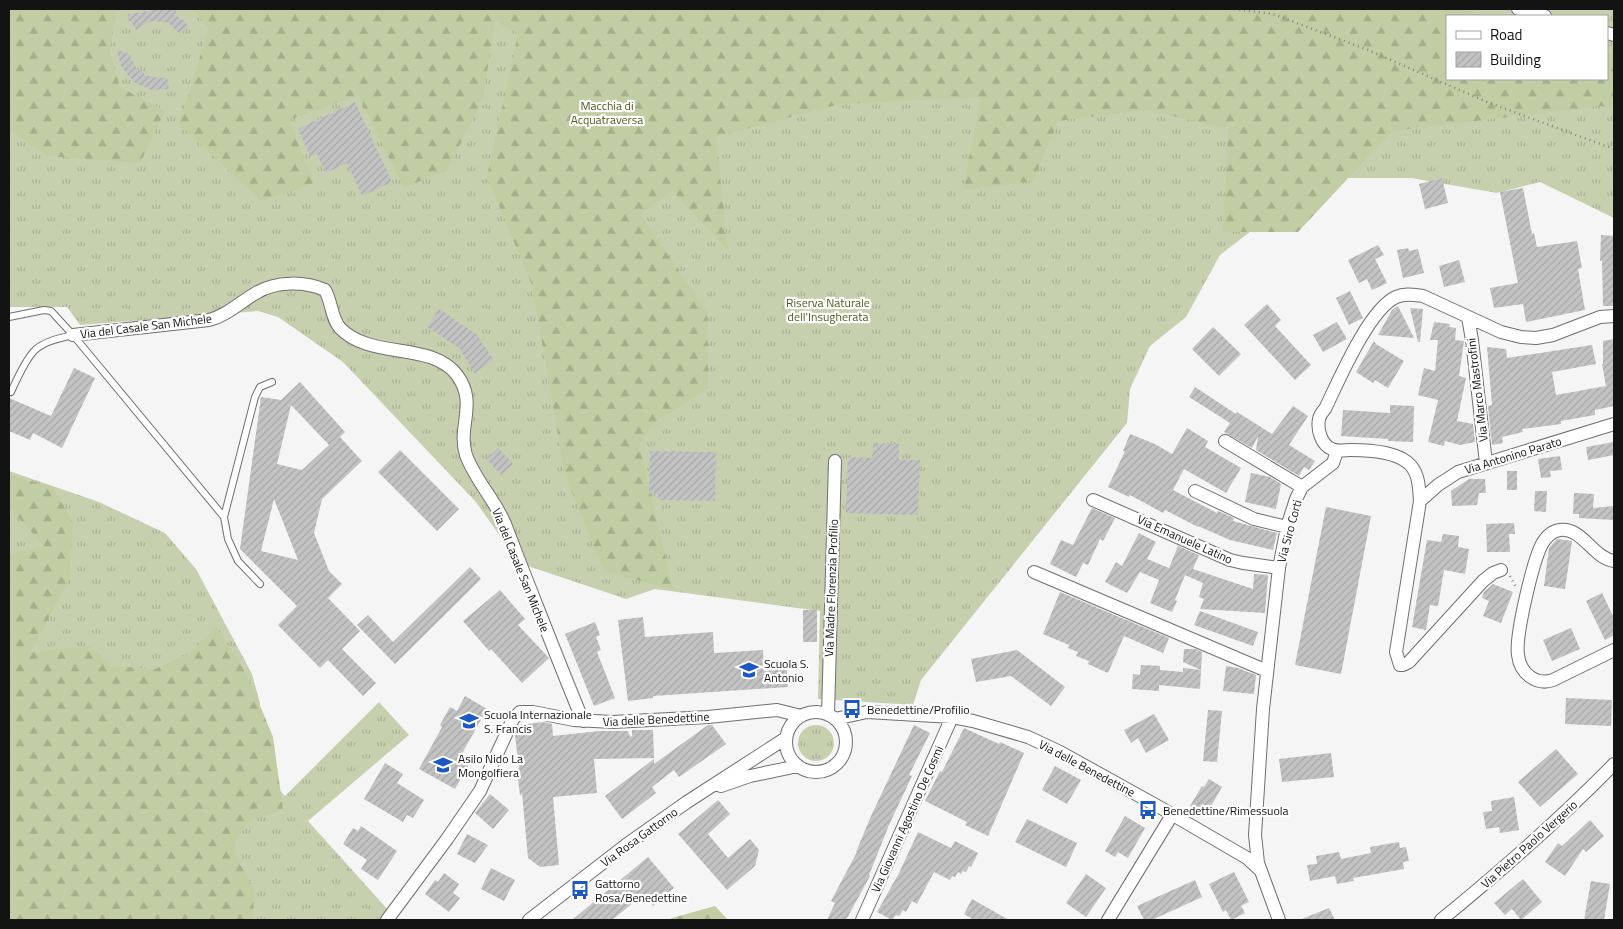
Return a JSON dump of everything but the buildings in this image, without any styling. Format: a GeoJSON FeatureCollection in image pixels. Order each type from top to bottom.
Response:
{"type":"FeatureCollection","features":[{"type":"Feature","properties":{"kind":"street"},"geometry":{"type":"LineString","coordinates":[[1518,9],[1541,15]]}},
{"type":"Feature","properties":{"kind":"street","name":"Via del Casale San Michele"},"geometry":{"type":"LineString","coordinates":[[73,335],[209,320],[225,314],[266,288],[290,284],[306,285],[325,290],[339,327],[359,341],[370,346],[431,357],[449,366],[459,379],[467,399],[463,436],[466,456],[504,523],[583,721]]}},
{"type":"Feature","properties":{"kind":"street"},"geometry":{"type":"LineString","coordinates":[[1501,570],[1493,573],[1483,581],[1409,662],[1403,666],[1400,665],[1396,655],[1397,644],[1420,501],[1417,476],[1408,462],[1397,456],[1382,452],[1338,451],[1327,446],[1322,440],[1319,417],[1325,409],[1363,333],[1385,305],[1396,297],[1410,294],[1423,296],[1508,334],[1530,338],[1557,334],[1600,317],[1614,316]]}},
{"type":"Feature","properties":{"kind":"street","name":"Via Marco Mastrofini"},"geometry":{"type":"LineString","coordinates":[[1468,317],[1486,463]]}},
{"type":"Feature","properties":{"kind":"street","name":"Via Antonino Parato"},"geometry":{"type":"LineString","coordinates":[[1420,501],[1433,488],[1454,474],[1614,424]]}},
{"type":"Feature","properties":{"kind":"street"},"geometry":{"type":"LineString","coordinates":[[1225,442],[1302,487]]}},
{"type":"Feature","properties":{"kind":"street","name":"Via Siro Corti"},"geometry":{"type":"LineString","coordinates":[[1280,920],[1256,856],[1256,817],[1267,670],[1279,568],[1287,527],[1302,487],[1333,463],[1338,451]]}},
{"type":"Feature","properties":{"kind":"street","name":"Via Madre Florenzia Profilio"},"geometry":{"type":"LineString","coordinates":[[832,717],[835,460]]}},
{"type":"Feature","properties":{"kind":"street"},"geometry":{"type":"LineString","coordinates":[[1195,491],[1254,518],[1287,527]]}},
{"type":"Feature","properties":{"kind":"street","name":"Via Emanuele Latino"},"geometry":{"type":"LineString","coordinates":[[1093,500],[1230,560],[1243,564],[1279,568]]}},
{"type":"Feature","properties":{"kind":"street"},"geometry":{"type":"LineString","coordinates":[[1614,561],[1602,557],[1579,536],[1570,531],[1557,531],[1547,537],[1535,563],[1521,624],[1518,651],[1520,662],[1526,672],[1533,679],[1542,682],[1553,680],[1614,650]]}},
{"type":"Feature","properties":{"kind":"street"},"geometry":{"type":"LineString","coordinates":[[1034,572],[1267,670]]}},
{"type":"Feature","properties":{"kind":"street","name":"Via delle Benedettine"},"geometry":{"type":"LineString","coordinates":[[386,920],[480,791],[515,715],[524,711],[583,721],[612,722],[708,717],[777,710],[801,716]]}},
{"type":"Feature","properties":{"kind":"street"},"geometry":{"type":"LineString","coordinates":[[816,712],[832,717],[842,728],[845,738],[844,751],[839,761],[827,770],[816,772],[798,766],[789,755],[786,738],[793,723],[801,716],[816,712]]}},
{"type":"Feature","properties":{"kind":"street","name":"Via delle Benedettine"},"geometry":{"type":"LineString","coordinates":[[832,717],[867,712],[952,717],[1002,729],[1043,743],[1247,858],[1261,871]]}},
{"type":"Feature","properties":{"kind":"street","name":"Via Giovanni Agostino De Cosmi"},"geometry":{"type":"LineString","coordinates":[[862,920],[952,717]]}},
{"type":"Feature","properties":{"kind":"street","name":"Via Rosa Gattorno"},"geometry":{"type":"LineString","coordinates":[[529,920],[626,845],[702,792],[786,738]]}},
{"type":"Feature","properties":{"kind":"street","name":"Via Pietro Paolo Vergerio"},"geometry":{"type":"LineString","coordinates":[[1441,920],[1498,873],[1556,821],[1614,764]]}},
{"type":"Feature","properties":{"kind":"street","name":"Via Rosa Gattorno"},"geometry":{"type":"LineString","coordinates":[[702,792],[750,776],[798,766]]}},
{"type":"Feature","properties":{"kind":"street"},"geometry":{"type":"LineString","coordinates":[[1108,920],[1172,815]]}},
{"type":"Feature","properties":{"kind":"lane"},"geometry":{"type":"LineString","coordinates":[[9,317],[44,310],[51,311],[224,517]]}},
{"type":"Feature","properties":{"kind":"lane"},"geometry":{"type":"LineString","coordinates":[[11,392],[22,369],[35,350],[51,340],[73,335]]}},
{"type":"Feature","properties":{"kind":"lane"},"geometry":{"type":"LineString","coordinates":[[260,584],[238,561],[228,539],[224,517],[255,396],[260,387],[272,382]]}},
{"type":"Feature","properties":{"kind":"path"},"geometry":{"type":"LineString","coordinates":[[1234,9],[1273,14],[1368,50],[1487,102],[1614,149]]}},
{"type":"Feature","properties":{"kind":"path"},"geometry":{"type":"LineString","coordinates":[[1501,570],[1509,574],[1516,587]]}},
{"type":"Feature","properties":{"kind":"green space","name":"Riserva Naturale dell'Insugherata"},"geometry":{"type":"Polygon","coordinates":[[[9,9],[1614,9],[1614,218],[1540,182],[1497,193],[1411,178],[1320,178],[1220,255],[1186,317],[1150,346],[1130,389],[1127,423],[921,680],[913,705],[818,699],[820,611],[655,589],[626,599],[519,563],[476,502],[343,362],[278,317],[258,311],[80,325],[67,307],[9,307],[9,9]]]}},
{"type":"Feature","properties":{"kind":"green space"},"geometry":{"type":"Polygon","coordinates":[[[9,9],[122,9],[116,12],[110,52],[120,87],[165,111],[140,163],[47,156],[9,129],[9,9]]]}},
{"type":"Feature","properties":{"kind":"green space","name":"Macchia di Acquatraversa"},"geometry":{"type":"Polygon","coordinates":[[[193,9],[1465,9],[1480,15],[1446,15],[1446,80],[1608,80],[1608,54],[1614,54],[1614,110],[1601,106],[1392,131],[1298,232],[1223,232],[1228,129],[1147,110],[1058,121],[1033,181],[963,190],[981,97],[840,104],[716,137],[728,250],[672,191],[640,214],[707,312],[708,388],[654,423],[639,445],[673,589],[605,572],[565,476],[532,285],[487,177],[518,34],[495,21],[483,98],[448,169],[404,188],[358,95],[289,120],[314,183],[261,201],[179,124],[208,28],[193,9]]]}},
{"type":"Feature","properties":{"kind":"green space"},"geometry":{"type":"Polygon","coordinates":[[[9,471],[99,502],[165,533],[196,569],[252,674],[260,703],[257,765],[285,796],[379,702],[409,735],[308,821],[389,911],[383,920],[9,920],[9,471]]]}},
{"type":"Feature","properties":{"kind":"green space"},"geometry":{"type":"Polygon","coordinates":[[[9,475],[53,487],[73,523],[69,579],[31,652],[89,646],[112,666],[155,669],[190,653],[216,627],[247,674],[273,737],[283,809],[251,820],[235,840],[235,855],[254,889],[253,920],[9,920],[9,554],[44,546],[9,507],[9,475]]]}},
{"type":"Feature","properties":{"kind":"green space"},"geometry":{"type":"Polygon","coordinates":[[[816,725],[823,726],[829,730],[833,736],[833,750],[829,756],[823,760],[816,761],[809,760],[803,756],[799,750],[798,743],[799,736],[803,730],[809,726],[816,725]]]}},
{"type":"Feature","properties":{"kind":"green space"},"geometry":{"type":"Polygon","coordinates":[[[715,906],[728,920],[669,920],[672,918],[715,906]]]}},
{"type":"Feature","properties":{"kind":"place","name":"Scuola S. Antonio"},"geometry":{"type":"Point","coordinates":[749,670]}},
{"type":"Feature","properties":{"kind":"place","name":"Benedettine/Profilio"},"geometry":{"type":"Point","coordinates":[852,709]}},
{"type":"Feature","properties":{"kind":"place","name":"Scuola Internazionale S. Francis"},"geometry":{"type":"Point","coordinates":[469,721]}},
{"type":"Feature","properties":{"kind":"place","name":"Asilo Nido La Mongolfiera"},"geometry":{"type":"Point","coordinates":[443,765]}},
{"type":"Feature","properties":{"kind":"place","name":"Benedettine/Rimessuola"},"geometry":{"type":"Point","coordinates":[1148,810]}},
{"type":"Feature","properties":{"kind":"place","name":"Gattorno Rosa/Benedettine"},"geometry":{"type":"Point","coordinates":[580,890]}}]}
